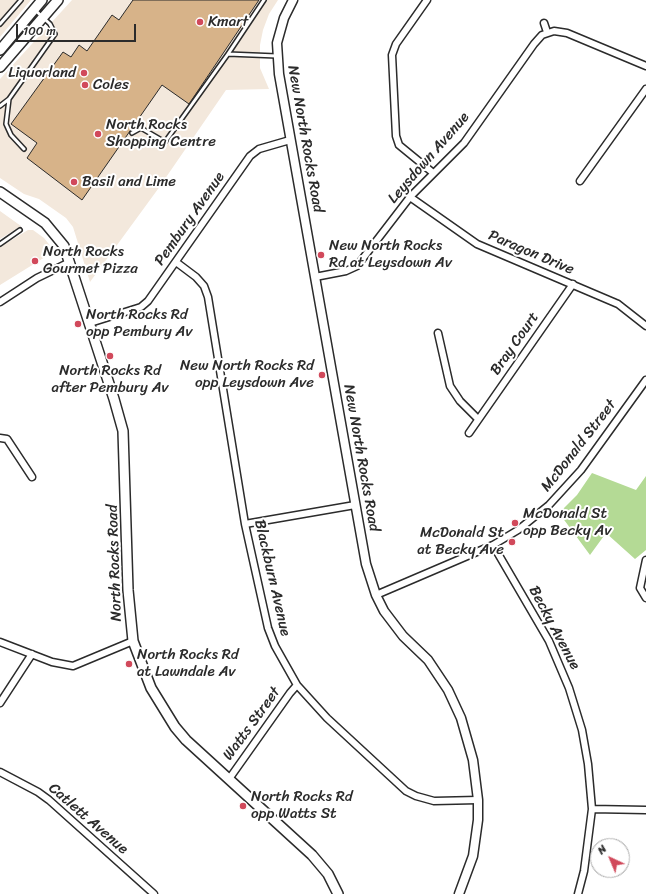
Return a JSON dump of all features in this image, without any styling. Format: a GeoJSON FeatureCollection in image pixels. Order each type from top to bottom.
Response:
{"type":"FeatureCollection","features":[{"type":"Feature","properties":{"kind":"main road"},"geometry":{"type":"LineString","coordinates":[[0,50],[42,0]]}},
{"type":"Feature","properties":{"kind":"main road"},"geometry":{"type":"LineString","coordinates":[[0,68],[58,0]]}},
{"type":"Feature","properties":{"kind":"main road","name":"North Rocks Road"},"geometry":{"type":"LineString","coordinates":[[0,192],[52,230],[64,246],[90,323],[123,431],[128,590],[133,641],[151,688],[175,727],[186,740],[312,855],[328,874],[338,894]]}},
{"type":"Feature","properties":{"kind":"street","name":"New North Rocks Road"},"geometry":{"type":"LineString","coordinates":[[293,0],[280,29],[277,43],[277,56],[290,140],[366,564],[376,595],[394,624],[428,660],[448,690],[461,718],[473,760],[478,800],[478,820],[473,856],[459,894]]}},
{"type":"Feature","properties":{"kind":"street"},"geometry":{"type":"LineString","coordinates":[[427,0],[396,44],[392,55],[396,136],[399,145],[432,172]]}},
{"type":"Feature","properties":{"kind":"street"},"geometry":{"type":"LineString","coordinates":[[544,23],[547,32],[554,31],[567,33],[646,66]]}},
{"type":"Feature","properties":{"kind":"street","name":"Leysdown Avenue"},"geometry":{"type":"LineString","coordinates":[[315,277],[346,271],[357,266],[410,196],[432,172],[464,142],[538,38],[547,32]]}},
{"type":"Feature","properties":{"kind":"street"},"geometry":{"type":"LineString","coordinates":[[580,180],[646,89]]}},
{"type":"Feature","properties":{"kind":"street","name":"Pembury Avenue"},"geometry":{"type":"LineString","coordinates":[[90,323],[141,307],[148,300],[176,262],[250,156],[259,149],[290,140]]}},
{"type":"Feature","properties":{"kind":"street","name":"Paragon Drive"},"geometry":{"type":"LineString","coordinates":[[410,196],[477,244],[618,304],[646,326]]}},
{"type":"Feature","properties":{"kind":"street"},"geometry":{"type":"LineString","coordinates":[[0,302],[56,267],[70,262]]}},
{"type":"Feature","properties":{"kind":"street","name":"Blackburn Avenue"},"geometry":{"type":"LineString","coordinates":[[176,262],[196,277],[204,286],[208,297],[245,524],[268,628],[275,646],[297,685],[327,718],[406,791],[416,796],[434,801],[478,800]]}},
{"type":"Feature","properties":{"kind":"street","name":"Bray Court"},"geometry":{"type":"LineString","coordinates":[[469,433],[573,284]]}},
{"type":"Feature","properties":{"kind":"street"},"geometry":{"type":"LineString","coordinates":[[438,333],[450,386],[460,401],[478,419]]}},
{"type":"Feature","properties":{"kind":"street","name":"McDonald Street"},"geometry":{"type":"LineString","coordinates":[[376,595],[493,545],[518,530],[559,496],[581,470],[646,380]]}},
{"type":"Feature","properties":{"kind":"street"},"geometry":{"type":"LineString","coordinates":[[0,438],[7,439],[32,476]]}},
{"type":"Feature","properties":{"kind":"street"},"geometry":{"type":"LineString","coordinates":[[245,524],[355,505]]}},
{"type":"Feature","properties":{"kind":"street","name":"Becky Avenue"},"geometry":{"type":"LineString","coordinates":[[493,545],[549,641],[569,688],[585,746],[592,809],[584,871],[578,894]]}},
{"type":"Feature","properties":{"kind":"street"},"geometry":{"type":"LineString","coordinates":[[646,560],[640,588],[646,598]]}},
{"type":"Feature","properties":{"kind":"street"},"geometry":{"type":"LineString","coordinates":[[0,642],[60,664],[73,666],[133,641]]}},
{"type":"Feature","properties":{"kind":"street"},"geometry":{"type":"LineString","coordinates":[[0,703],[32,654]]}},
{"type":"Feature","properties":{"kind":"street","name":"Watts Street"},"geometry":{"type":"LineString","coordinates":[[229,778],[297,685]]}},
{"type":"Feature","properties":{"kind":"street","name":"Catlett Avenue"},"geometry":{"type":"LineString","coordinates":[[0,772],[38,792],[49,800],[154,894]]}},
{"type":"Feature","properties":{"kind":"street"},"geometry":{"type":"LineString","coordinates":[[592,809],[646,810]]}},
{"type":"Feature","properties":{"kind":"lane"},"geometry":{"type":"LineString","coordinates":[[0,24],[21,0]]}},
{"type":"Feature","properties":{"kind":"lane"},"geometry":{"type":"LineString","coordinates":[[132,133],[141,128],[165,142],[228,54],[264,0]]}},
{"type":"Feature","properties":{"kind":"lane"},"geometry":{"type":"LineString","coordinates":[[0,106],[9,98],[55,34],[54,29],[34,9]]}},
{"type":"Feature","properties":{"kind":"lane"},"geometry":{"type":"LineString","coordinates":[[228,54],[277,56]]}},
{"type":"Feature","properties":{"kind":"lane"},"geometry":{"type":"LineString","coordinates":[[9,98],[6,124],[11,135],[24,149]]}},
{"type":"Feature","properties":{"kind":"lane"},"geometry":{"type":"LineString","coordinates":[[0,244],[20,230]]}},
{"type":"Feature","properties":{"kind":"shaded area"},"geometry":{"type":"Polygon","coordinates":[[[0,0],[31,0],[0,37],[0,0]]]}},
{"type":"Feature","properties":{"kind":"shaded area","name":"North Rocks Shopping Centre"},"geometry":{"type":"Polygon","coordinates":[[[72,0],[278,0],[269,14],[263,30],[260,45],[260,68],[269,89],[226,90],[158,189],[90,282],[73,227],[66,218],[39,199],[24,194],[0,178],[0,79],[72,0]]]}},
{"type":"Feature","properties":{"kind":"shaded area"},"geometry":{"type":"Polygon","coordinates":[[[0,211],[21,226],[0,239],[0,211]]]}},
{"type":"Feature","properties":{"kind":"shaded area"},"geometry":{"type":"Polygon","coordinates":[[[28,230],[33,230],[44,238],[52,248],[50,254],[0,285],[0,247],[28,230]]]}},
{"type":"Feature","properties":{"kind":"green space"},"geometry":{"type":"Polygon","coordinates":[[[592,473],[636,490],[646,476],[646,550],[635,559],[606,533],[590,555],[559,513],[577,495],[592,473]]]}},
{"type":"Feature","properties":{"kind":"building","name":"North Rocks Shopping Centre"},"geometry":{"type":"Polygon","coordinates":[[[133,0],[259,0],[189,104],[162,85],[82,200],[27,158],[37,143],[11,124],[63,52],[71,57],[79,45],[87,51],[112,15],[119,20],[133,0]]]}},
{"type":"Feature","properties":{"kind":"place","name":"Kmart"},"geometry":{"type":"Point","coordinates":[200,22]}},
{"type":"Feature","properties":{"kind":"place","name":"Liquorland"},"geometry":{"type":"Point","coordinates":[84,73]}},
{"type":"Feature","properties":{"kind":"place","name":"Coles"},"geometry":{"type":"Point","coordinates":[85,85]}},
{"type":"Feature","properties":{"kind":"place","name":"North Rocks Shopping Centre"},"geometry":{"type":"Point","coordinates":[98,134]}},
{"type":"Feature","properties":{"kind":"place","name":"Basil and Lime"},"geometry":{"type":"Point","coordinates":[74,182]}},
{"type":"Feature","properties":{"kind":"place","name":"New North Rocks Rd at Leysdown Av"},"geometry":{"type":"Point","coordinates":[321,255]}},
{"type":"Feature","properties":{"kind":"place","name":"North Rocks Gourmet Pizza"},"geometry":{"type":"Point","coordinates":[35,261]}},
{"type":"Feature","properties":{"kind":"place","name":"North Rocks Rd opp Pembury Av"},"geometry":{"type":"Point","coordinates":[78,324]}},
{"type":"Feature","properties":{"kind":"place","name":"North Rocks Rd after Pembury Av"},"geometry":{"type":"Point","coordinates":[110,356]}},
{"type":"Feature","properties":{"kind":"place","name":"New North Rocks Rd opp Leysdown Ave"},"geometry":{"type":"Point","coordinates":[322,375]}},
{"type":"Feature","properties":{"kind":"place","name":"McDonald St opp Becky Av"},"geometry":{"type":"Point","coordinates":[515,523]}},
{"type":"Feature","properties":{"kind":"place","name":"McDonald St at Becky Ave"},"geometry":{"type":"Point","coordinates":[512,542]}},
{"type":"Feature","properties":{"kind":"place","name":"North Rocks Rd at Lawndale Av"},"geometry":{"type":"Point","coordinates":[129,664]}},
{"type":"Feature","properties":{"kind":"place","name":"North Rocks Rd opp Watts St"},"geometry":{"type":"Point","coordinates":[243,806]}}]}
